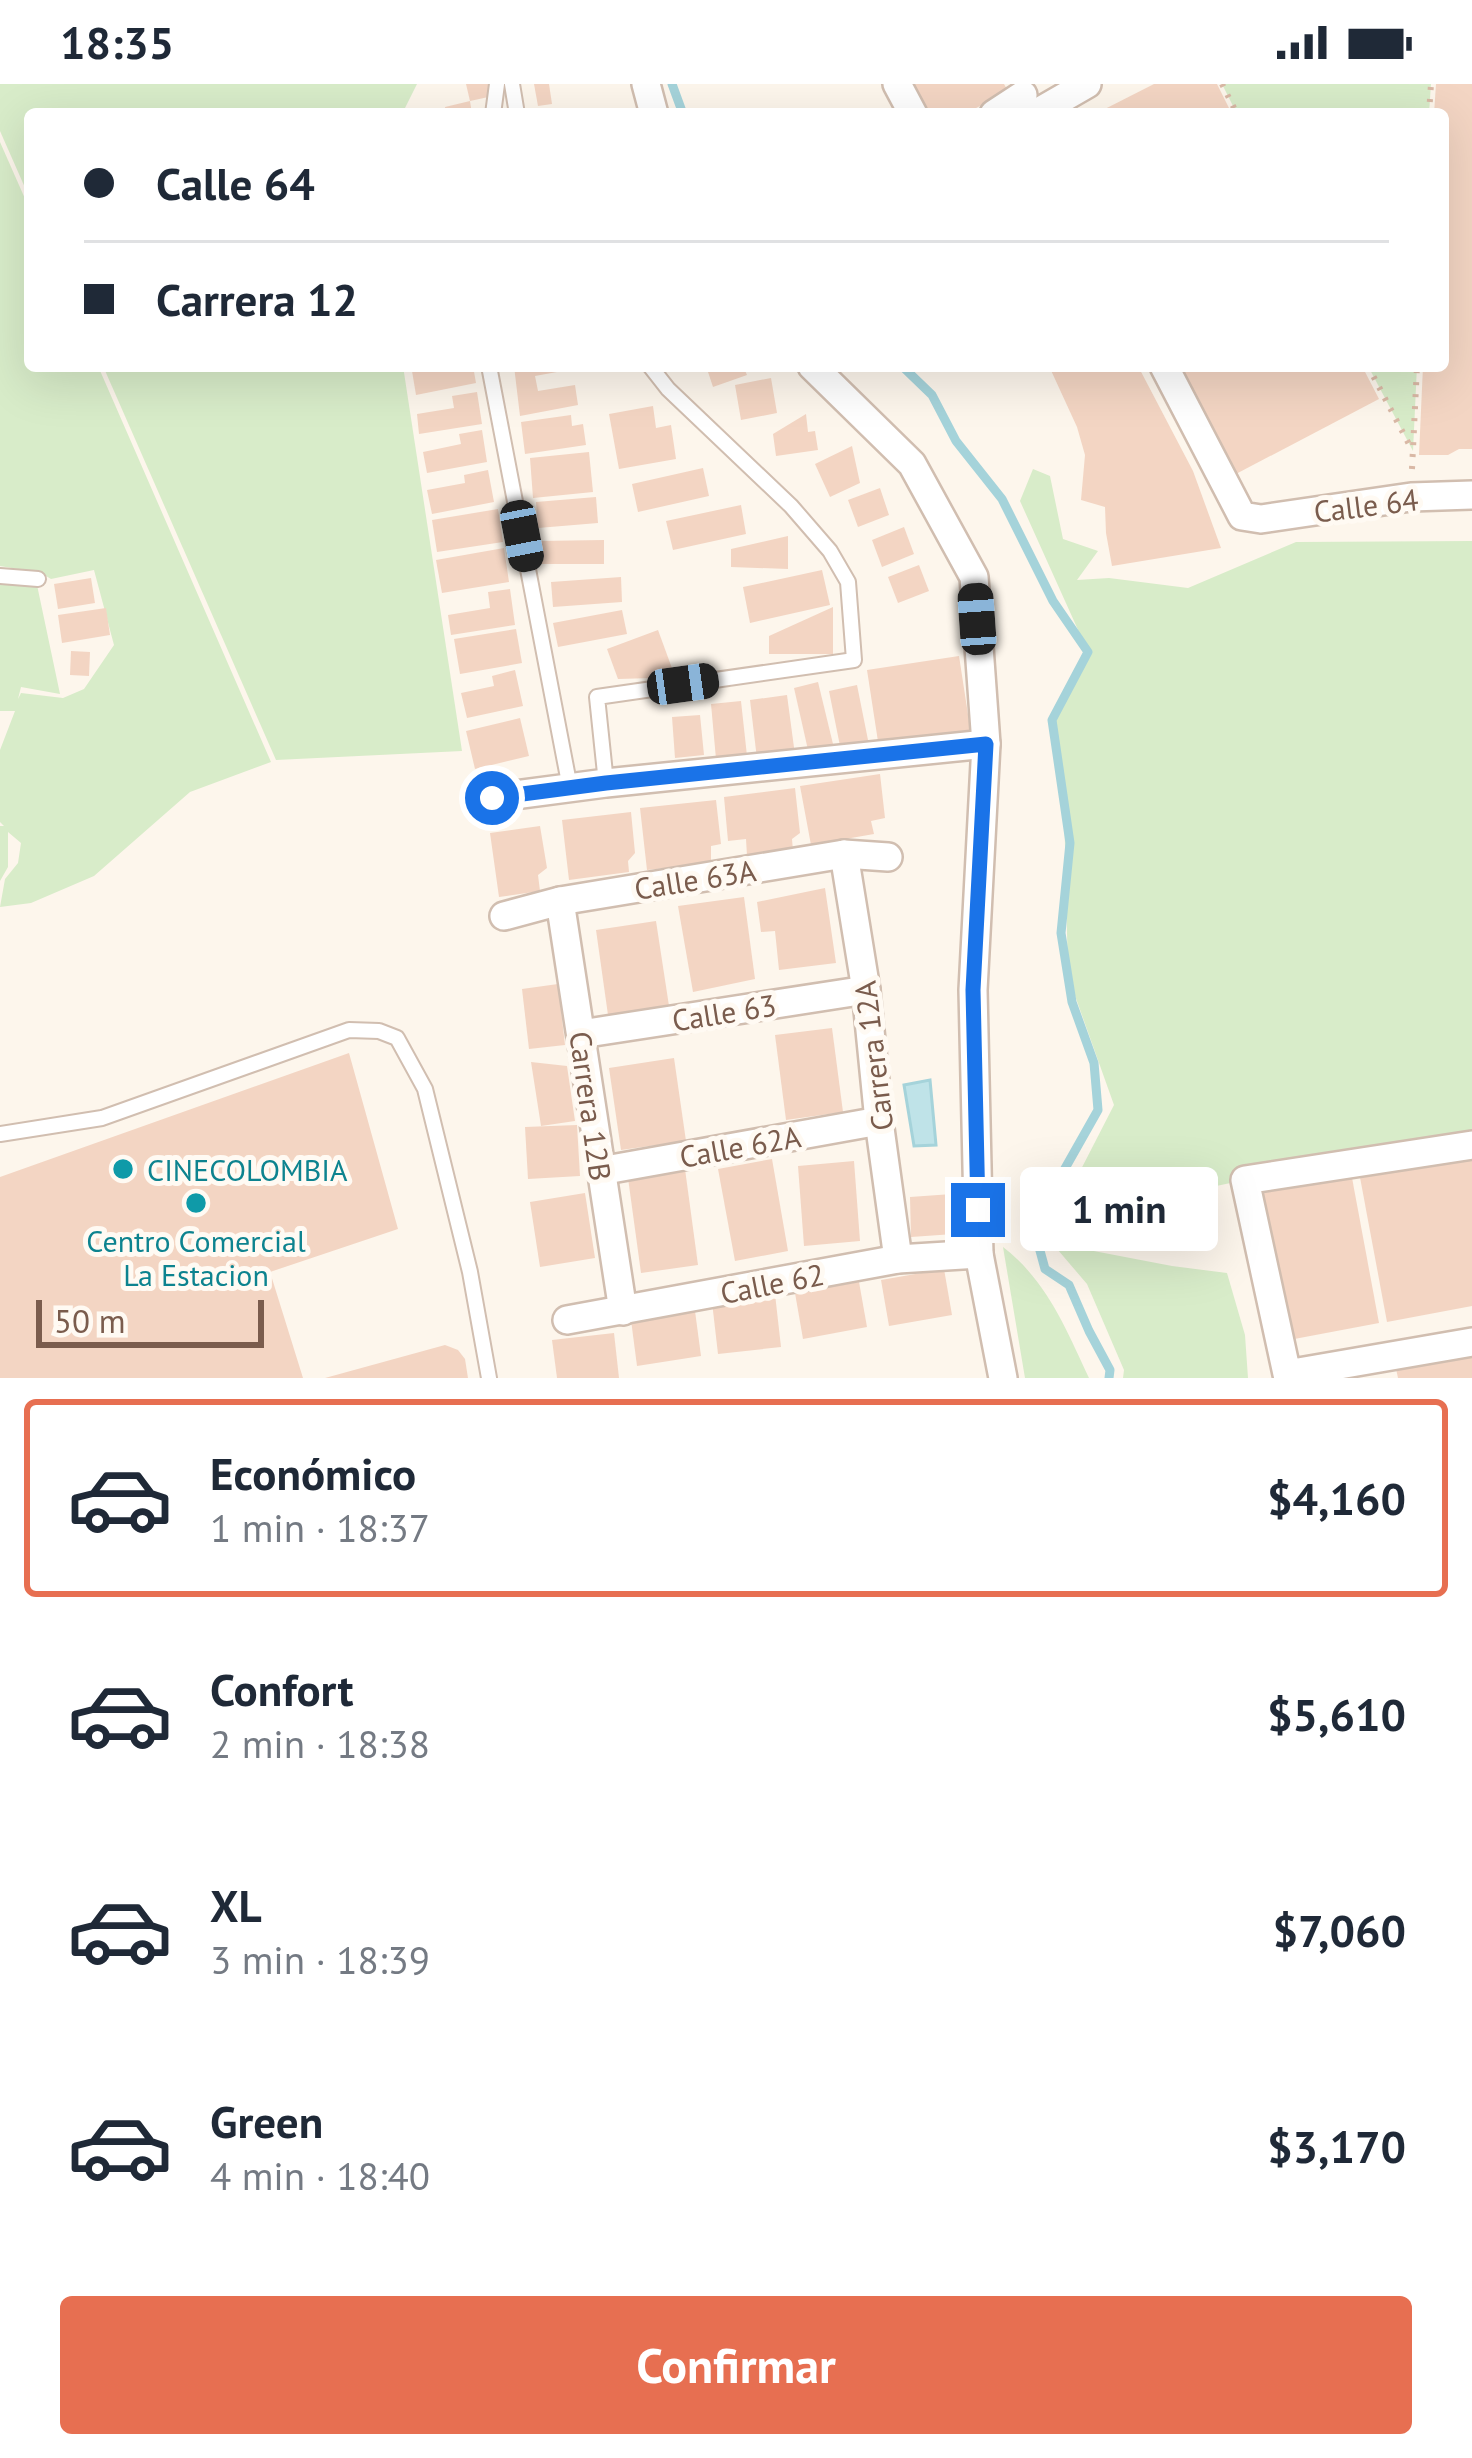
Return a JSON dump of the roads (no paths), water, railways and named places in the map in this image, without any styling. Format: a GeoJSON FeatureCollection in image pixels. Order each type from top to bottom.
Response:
{"type":"FeatureCollection","features":[{"type":"Feature","properties":{"kind":"street"},"geometry":{"type":"LineString","coordinates":[[1027,102],[1087,84]]}},
{"type":"Feature","properties":{"kind":"street"},"geometry":{"type":"LineString","coordinates":[[818,372],[912,464],[974,577],[986,744],[973,990],[979,1254],[1003,1378]]}},
{"type":"Feature","properties":{"kind":"street","name":"Calle 64"},"geometry":{"type":"LineString","coordinates":[[1167,372],[1242,517],[1262,519],[1411,496],[1472,495]]}},
{"type":"Feature","properties":{"kind":"street"},"geometry":{"type":"LineString","coordinates":[[492,798],[986,744]]}},
{"type":"Feature","properties":{"kind":"street","name":"Calle 63A"},"geometry":{"type":"LineString","coordinates":[[504,916],[560,901],[844,854],[888,857]]}},
{"type":"Feature","properties":{"kind":"street","name":"Carrera 12A"},"geometry":{"type":"LineString","coordinates":[[844,854],[866,990],[898,1259]]}},
{"type":"Feature","properties":{"kind":"street","name":"Carrera 12B"},"geometry":{"type":"LineString","coordinates":[[560,901],[623,1311]]}},
{"type":"Feature","properties":{"kind":"street","name":"Calle 63"},"geometry":{"type":"LineString","coordinates":[[581,1034],[866,990]]}},
{"type":"Feature","properties":{"kind":"street","name":"Calle 62A"},"geometry":{"type":"LineString","coordinates":[[600,1171],[879,1121]]}},
{"type":"Feature","properties":{"kind":"street"},"geometry":{"type":"LineString","coordinates":[[1472,1145],[1245,1180],[1287,1375],[1472,1342]]}},
{"type":"Feature","properties":{"kind":"street","name":"Calle 62"},"geometry":{"type":"LineString","coordinates":[[567,1320],[898,1259],[979,1254]]}},
{"type":"Feature","properties":{"kind":"lane"},"geometry":{"type":"LineString","coordinates":[[490,372],[570,788]]}},
{"type":"Feature","properties":{"kind":"lane"},"geometry":{"type":"LineString","coordinates":[[606,783],[597,697],[854,660],[848,582],[830,551],[791,506],[655,372]]}},
{"type":"Feature","properties":{"kind":"lane"},"geometry":{"type":"LineString","coordinates":[[0,576],[38,579]]}},
{"type":"Feature","properties":{"kind":"lane"},"geometry":{"type":"LineString","coordinates":[[0,1134],[102,1118],[349,1030],[379,1031],[397,1038],[425,1090],[470,1272],[489,1378]]}},
{"type":"Feature","properties":{"kind":"water"},"geometry":{"type":"Polygon","coordinates":[[[930,1080],[936,1145],[914,1146],[904,1085],[930,1080]]]}},
{"type":"Feature","properties":{"kind":"waterway"},"geometry":{"type":"LineString","coordinates":[[672,84],[681,108]]}},
{"type":"Feature","properties":{"kind":"waterway"},"geometry":{"type":"LineString","coordinates":[[908,372],[932,395],[956,441],[1002,499],[1053,601],[1088,652],[1052,720],[1070,843],[1061,933],[1072,1002],[1094,1063],[1098,1110],[1033,1225],[1045,1269],[1069,1285],[1110,1370],[1109,1378]]}},
{"type":"Feature","properties":{"kind":"place","name":"CINECOLOMBIA"},"geometry":{"type":"Point","coordinates":[123,1169]}},
{"type":"Feature","properties":{"kind":"place","name":"Centro Comercial La Estacion"},"geometry":{"type":"Point","coordinates":[196,1203]}}]}
